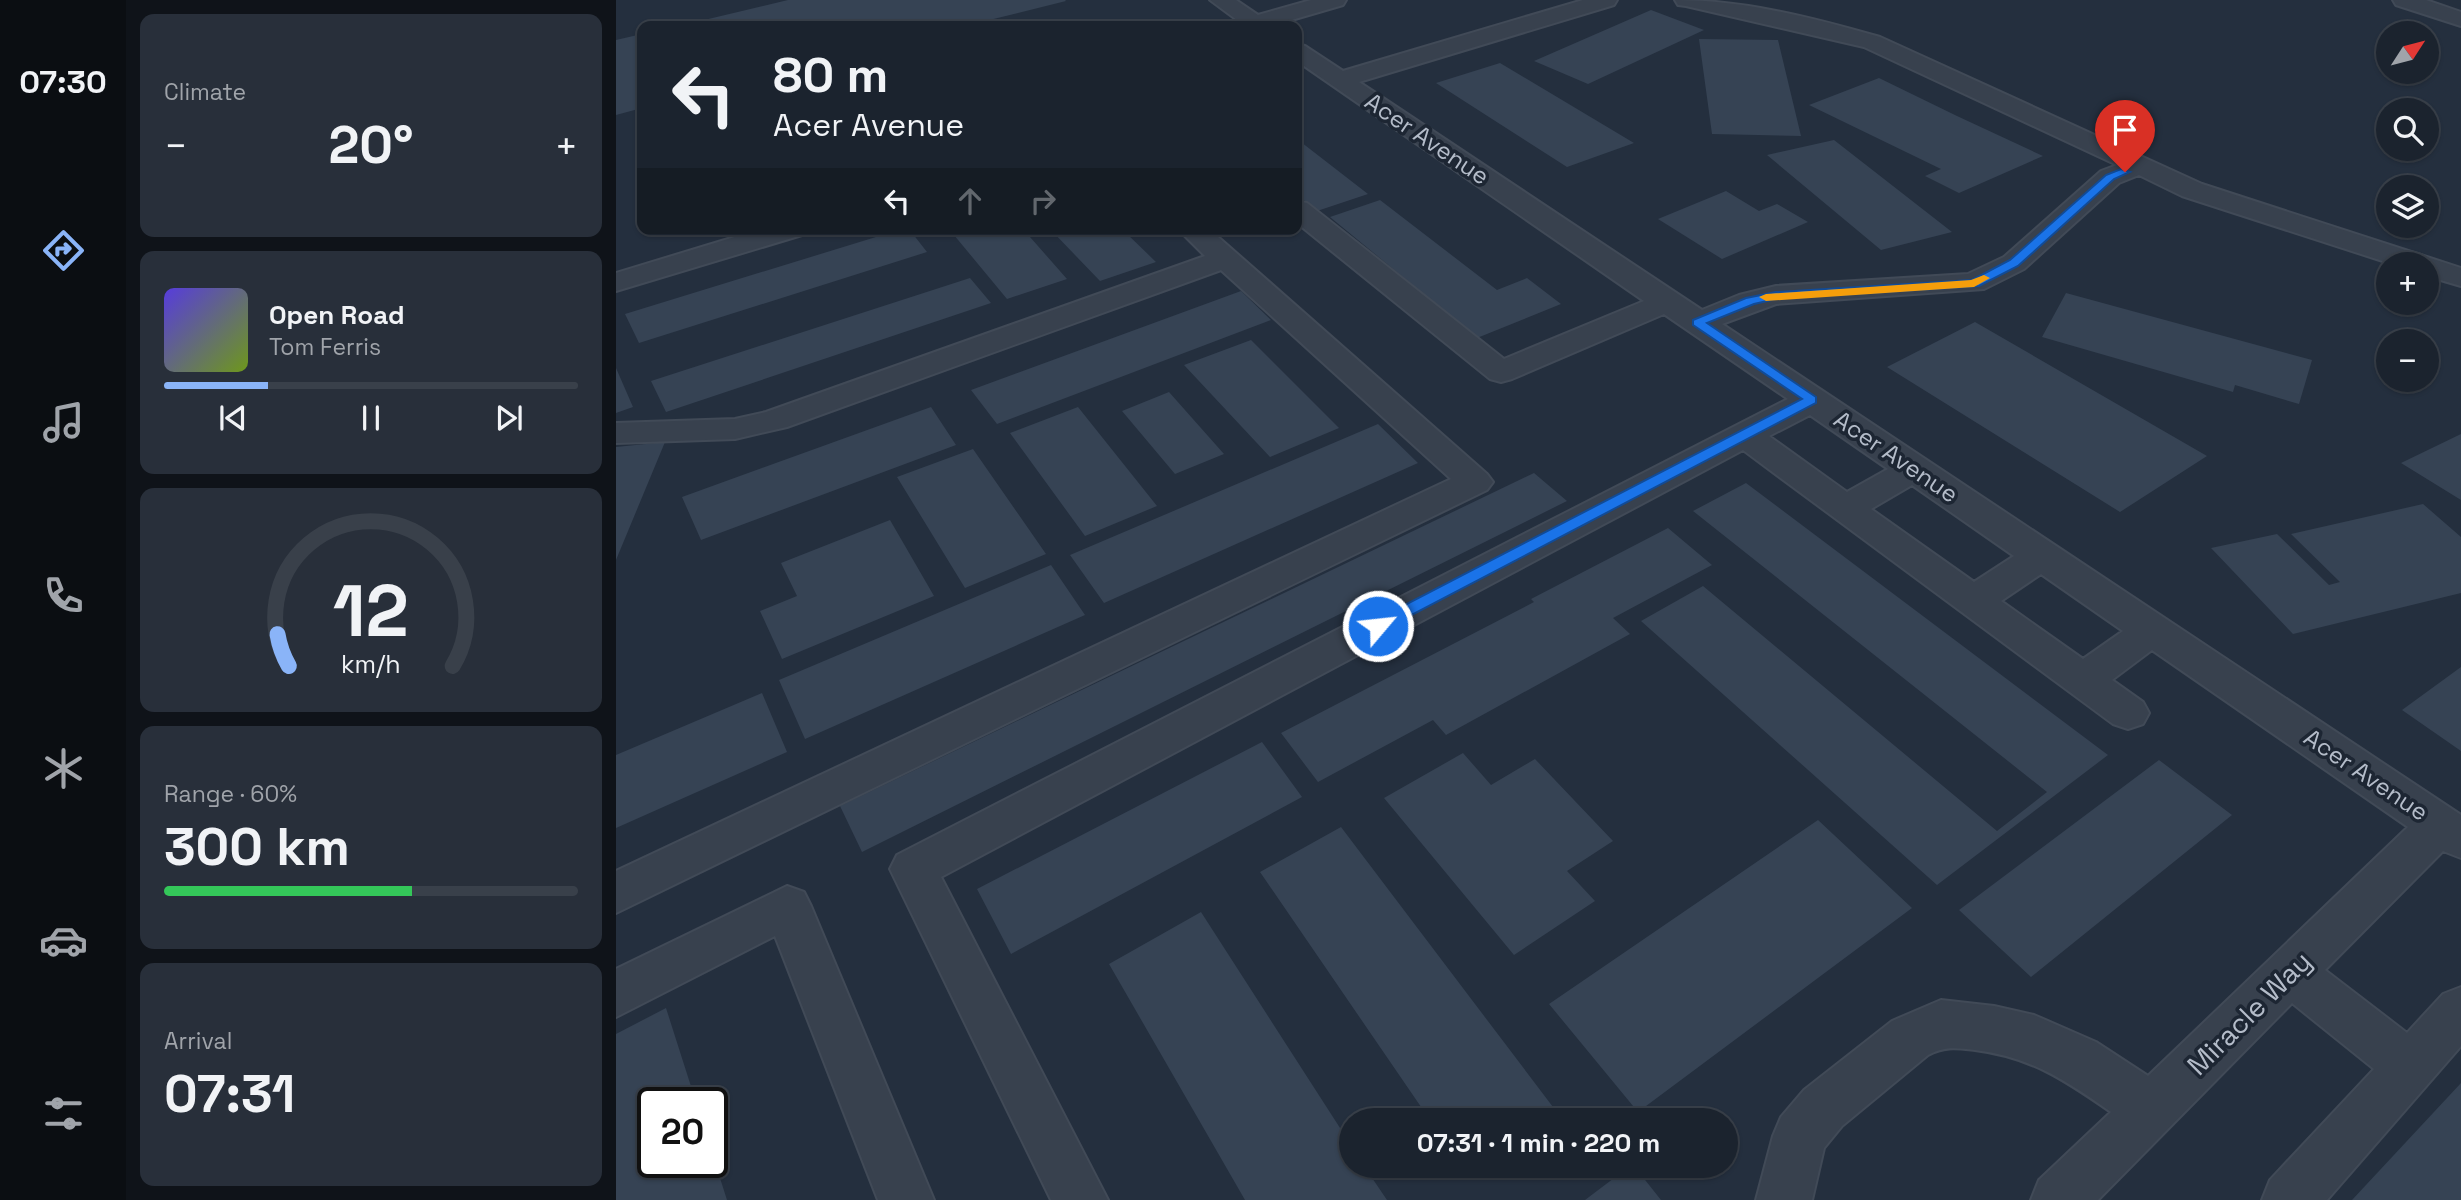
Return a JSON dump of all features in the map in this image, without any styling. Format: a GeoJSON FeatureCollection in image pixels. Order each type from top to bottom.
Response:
{"type":"FeatureCollection","features":[{"type":"Feature","properties":{"kind":"street"},"geometry":{"type":"LineString","coordinates":[[1221,0],[1252,21]]}},
{"type":"Feature","properties":{"kind":"street"},"geometry":{"type":"LineString","coordinates":[[1267,21],[1335,0]]}},
{"type":"Feature","properties":{"kind":"street"},"geometry":{"type":"LineString","coordinates":[[1314,70],[1606,0]]}},
{"type":"Feature","properties":{"kind":"street"},"geometry":{"type":"LineString","coordinates":[[1686,0],[1842,33],[1872,42],[2192,190],[2383,252]]}},
{"type":"Feature","properties":{"kind":"street"},"geometry":{"type":"LineString","coordinates":[[2404,0],[2461,19]]}},
{"type":"Feature","properties":{"kind":"street","name":"Acer Avenue"},"geometry":{"type":"LineString","coordinates":[[1314,70],[1667,302],[2450,832]]}},
{"type":"Feature","properties":{"kind":"street"},"geometry":{"type":"LineString","coordinates":[[1697,323],[1750,300],[1776,295],[1974,283],[2014,263],[2110,177],[2139,166]]}},
{"type":"Feature","properties":{"kind":"street"},"geometry":{"type":"LineString","coordinates":[[1302,213],[1501,372],[1667,302]]}},
{"type":"Feature","properties":{"kind":"street"},"geometry":{"type":"LineString","coordinates":[[616,282],[772,235]]}},
{"type":"Feature","properties":{"kind":"street"},"geometry":{"type":"LineString","coordinates":[[616,892],[1475,482],[1199,235]]}},
{"type":"Feature","properties":{"kind":"street"},"geometry":{"type":"LineString","coordinates":[[616,433],[735,429],[764,423],[1225,259]]}},
{"type":"Feature","properties":{"kind":"street"},"geometry":{"type":"LineString","coordinates":[[2439,271],[2461,277]]}},
{"type":"Feature","properties":{"kind":"street"},"geometry":{"type":"LineString","coordinates":[[1080,1200],[913,869],[1812,400]]}},
{"type":"Feature","properties":{"kind":"street"},"geometry":{"type":"LineString","coordinates":[[1745,435],[2128,713]]}},
{"type":"Feature","properties":{"kind":"street"},"geometry":{"type":"LineString","coordinates":[[1845,508],[1914,469]]}},
{"type":"Feature","properties":{"kind":"street"},"geometry":{"type":"LineString","coordinates":[[1974,600],[2041,556]]}},
{"type":"Feature","properties":{"kind":"street"},"geometry":{"type":"LineString","coordinates":[[2084,680],[2152,630]]}},
{"type":"Feature","properties":{"kind":"street","name":"Miracle Way"},"geometry":{"type":"LineString","coordinates":[[2059,1200],[2290,972],[2450,832]]}},
{"type":"Feature","properties":{"kind":"street"},"geometry":{"type":"LineString","coordinates":[[616,994],[786,906],[906,1200]]}},
{"type":"Feature","properties":{"kind":"street"},"geometry":{"type":"LineString","coordinates":[[2290,972],[2410,1066]]}},
{"type":"Feature","properties":{"kind":"street"},"geometry":{"type":"LineString","coordinates":[[2290,1200],[2461,1010]]}},
{"type":"Feature","properties":{"kind":"street"},"geometry":{"type":"LineString","coordinates":[[1784,1200],[1800,1136],[1823,1108],[1910,1038],[1941,1023],[1994,1028],[2034,1039],[2078,1059],[2152,1109]]}},
{"type":"Feature","properties":{"kind":"building"},"geometry":{"type":"Polygon","coordinates":[[[788,0],[1066,1],[985,21],[700,21],[788,0]]]}},
{"type":"Feature","properties":{"kind":"building"},"geometry":{"type":"Polygon","coordinates":[[[1651,10],[1704,30],[1588,84],[1534,61],[1651,10]]]}},
{"type":"Feature","properties":{"kind":"building"},"geometry":{"type":"Polygon","coordinates":[[[637,35],[637,109],[616,115],[616,40],[637,35]]]}},
{"type":"Feature","properties":{"kind":"building"},"geometry":{"type":"Polygon","coordinates":[[[1699,39],[1778,40],[1801,136],[1712,134],[1699,39]]]}},
{"type":"Feature","properties":{"kind":"building"},"geometry":{"type":"Polygon","coordinates":[[[1500,63],[1634,143],[1567,167],[1436,83],[1500,63]]]}},
{"type":"Feature","properties":{"kind":"building"},"geometry":{"type":"Polygon","coordinates":[[[1879,78],[2043,156],[1959,193],[1925,176],[1941,169],[1809,105],[1879,78]]]}},
{"type":"Feature","properties":{"kind":"building"},"geometry":{"type":"Polygon","coordinates":[[[1834,140],[1952,232],[1881,250],[1767,155],[1834,140]]]}},
{"type":"Feature","properties":{"kind":"building"},"geometry":{"type":"Polygon","coordinates":[[[1302,143],[1368,194],[1317,211],[1302,198],[1302,143]]]}},
{"type":"Feature","properties":{"kind":"building"},"geometry":{"type":"Polygon","coordinates":[[[1726,191],[1759,211],[1777,204],[1808,222],[1722,259],[1658,219],[1726,191]]]}},
{"type":"Feature","properties":{"kind":"building"},"geometry":{"type":"Polygon","coordinates":[[[1380,200],[1497,290],[1527,278],[1561,304],[1477,338],[1330,217],[1380,200]]]}},
{"type":"Feature","properties":{"kind":"building"},"geometry":{"type":"Polygon","coordinates":[[[882,235],[914,235],[927,252],[639,343],[625,314],[882,235]]]}},
{"type":"Feature","properties":{"kind":"building"},"geometry":{"type":"Polygon","coordinates":[[[954,235],[1028,235],[1067,279],[1007,299],[954,235]]]}},
{"type":"Feature","properties":{"kind":"building"},"geometry":{"type":"Polygon","coordinates":[[[1056,235],[1128,235],[1156,262],[1100,281],[1056,235]]]}},
{"type":"Feature","properties":{"kind":"building"},"geometry":{"type":"Polygon","coordinates":[[[970,278],[991,303],[666,412],[651,381],[970,278]]]}},
{"type":"Feature","properties":{"kind":"building"},"geometry":{"type":"Polygon","coordinates":[[[1241,291],[1271,320],[997,424],[971,390],[1241,291]]]}},
{"type":"Feature","properties":{"kind":"building"},"geometry":{"type":"Polygon","coordinates":[[[2066,293],[2312,360],[2299,404],[2235,385],[2233,392],[2042,337],[2066,293]]]}},
{"type":"Feature","properties":{"kind":"building"},"geometry":{"type":"Polygon","coordinates":[[[1975,322],[2207,456],[2120,512],[1887,367],[1975,322]]]}},
{"type":"Feature","properties":{"kind":"building"},"geometry":{"type":"Polygon","coordinates":[[[1251,340],[1339,428],[1270,457],[1184,365],[1251,340]]]}},
{"type":"Feature","properties":{"kind":"building"},"geometry":{"type":"Polygon","coordinates":[[[616,368],[633,407],[616,413],[616,368]]]}},
{"type":"Feature","properties":{"kind":"building"},"geometry":{"type":"Polygon","coordinates":[[[1169,392],[1224,454],[1175,474],[1122,411],[1169,392]]]}},
{"type":"Feature","properties":{"kind":"building"},"geometry":{"type":"Polygon","coordinates":[[[931,407],[956,445],[701,540],[682,497],[931,407]]]}},
{"type":"Feature","properties":{"kind":"building"},"geometry":{"type":"Polygon","coordinates":[[[1078,407],[1157,506],[1085,536],[1010,433],[1078,407]]]}},
{"type":"Feature","properties":{"kind":"building"},"geometry":{"type":"Polygon","coordinates":[[[1378,424],[1418,463],[1104,603],[1070,555],[1378,424]]]}},
{"type":"Feature","properties":{"kind":"building"},"geometry":{"type":"Polygon","coordinates":[[[2461,434],[2461,500],[2401,463],[2461,434]]]}},
{"type":"Feature","properties":{"kind":"building"},"geometry":{"type":"Polygon","coordinates":[[[665,442],[616,560],[616,447],[665,442]]]}},
{"type":"Feature","properties":{"kind":"building"},"geometry":{"type":"Polygon","coordinates":[[[973,449],[1046,554],[965,588],[897,477],[973,449]]]}},
{"type":"Feature","properties":{"kind":"building"},"geometry":{"type":"Polygon","coordinates":[[[1534,473],[1567,501],[862,852],[840,806],[1534,473]]]}},
{"type":"Feature","properties":{"kind":"building"},"geometry":{"type":"Polygon","coordinates":[[[1746,483],[2108,755],[1937,885],[1641,621],[1703,586],[1997,831],[2047,792],[1693,511],[1746,483]]]}},
{"type":"Feature","properties":{"kind":"building"},"geometry":{"type":"Polygon","coordinates":[[[2423,504],[2461,537],[2461,593],[2293,634],[2211,548],[2277,534],[2329,585],[2340,582],[2291,534],[2423,504]]]}},
{"type":"Feature","properties":{"kind":"building"},"geometry":{"type":"Polygon","coordinates":[[[890,520],[934,596],[782,659],[760,611],[797,596],[781,563],[890,520]]]}},
{"type":"Feature","properties":{"kind":"building"},"geometry":{"type":"Polygon","coordinates":[[[1668,528],[1712,565],[1613,618],[1630,634],[1446,735],[1433,720],[1318,782],[1281,733],[1534,602],[1531,599],[1668,528]]]}},
{"type":"Feature","properties":{"kind":"building"},"geometry":{"type":"Polygon","coordinates":[[[1051,565],[1085,615],[805,739],[779,680],[1051,565]]]}},
{"type":"Feature","properties":{"kind":"building"},"geometry":{"type":"Polygon","coordinates":[[[2461,667],[2461,751],[2402,710],[2461,667]]]}},
{"type":"Feature","properties":{"kind":"building"},"geometry":{"type":"Polygon","coordinates":[[[762,693],[787,752],[616,828],[616,755],[762,693]]]}},
{"type":"Feature","properties":{"kind":"building"},"geometry":{"type":"Polygon","coordinates":[[[1262,742],[1302,797],[1011,954],[977,889],[1262,742]]]}},
{"type":"Feature","properties":{"kind":"building"},"geometry":{"type":"Polygon","coordinates":[[[1463,753],[1491,785],[1535,759],[1613,841],[1567,871],[1595,901],[1514,955],[1384,798],[1463,753]]]}},
{"type":"Feature","properties":{"kind":"building"},"geometry":{"type":"Polygon","coordinates":[[[2159,760],[2232,815],[2031,977],[1959,910],[2159,760]]]}},
{"type":"Feature","properties":{"kind":"building"},"geometry":{"type":"Polygon","coordinates":[[[1818,820],[1912,908],[1643,1108],[1635,1108],[1549,1004],[1818,820]]]}},
{"type":"Feature","properties":{"kind":"building"},"geometry":{"type":"Polygon","coordinates":[[[1341,827],[1554,1108],[1422,1108],[1260,872],[1341,827]]]}},
{"type":"Feature","properties":{"kind":"building"},"geometry":{"type":"Polygon","coordinates":[[[1201,912],[1339,1126],[1339,1178],[1372,1178],[1387,1200],[1245,1200],[1109,964],[1201,912]]]}},
{"type":"Feature","properties":{"kind":"building"},"geometry":{"type":"Polygon","coordinates":[[[666,1008],[691,1087],[637,1087],[637,1178],[720,1178],[727,1200],[616,1200],[616,1034],[666,1008]]]}},
{"type":"Feature","properties":{"kind":"building"},"geometry":{"type":"Polygon","coordinates":[[[2461,1083],[2461,1200],[2352,1200],[2461,1083]]]}},
{"type":"Feature","properties":{"kind":"building"},"geometry":{"type":"Polygon","coordinates":[[[1614,1178],[1644,1178],[1661,1200],[1585,1200],[1614,1178]]]}},
{"type":"Feature","properties":{"kind":"slow traffic"},"geometry":{"type":"LineString","coordinates":[[1766,297],[1953,285],[1974,283],[1984,278]]}},
{"type":"Feature","properties":{"kind":"route"},"geometry":{"type":"LineString","coordinates":[[1378,626],[1812,400],[1697,323],[1750,300],[1776,295],[1974,283],[2014,263],[2110,177],[2125,172]]}}]}
